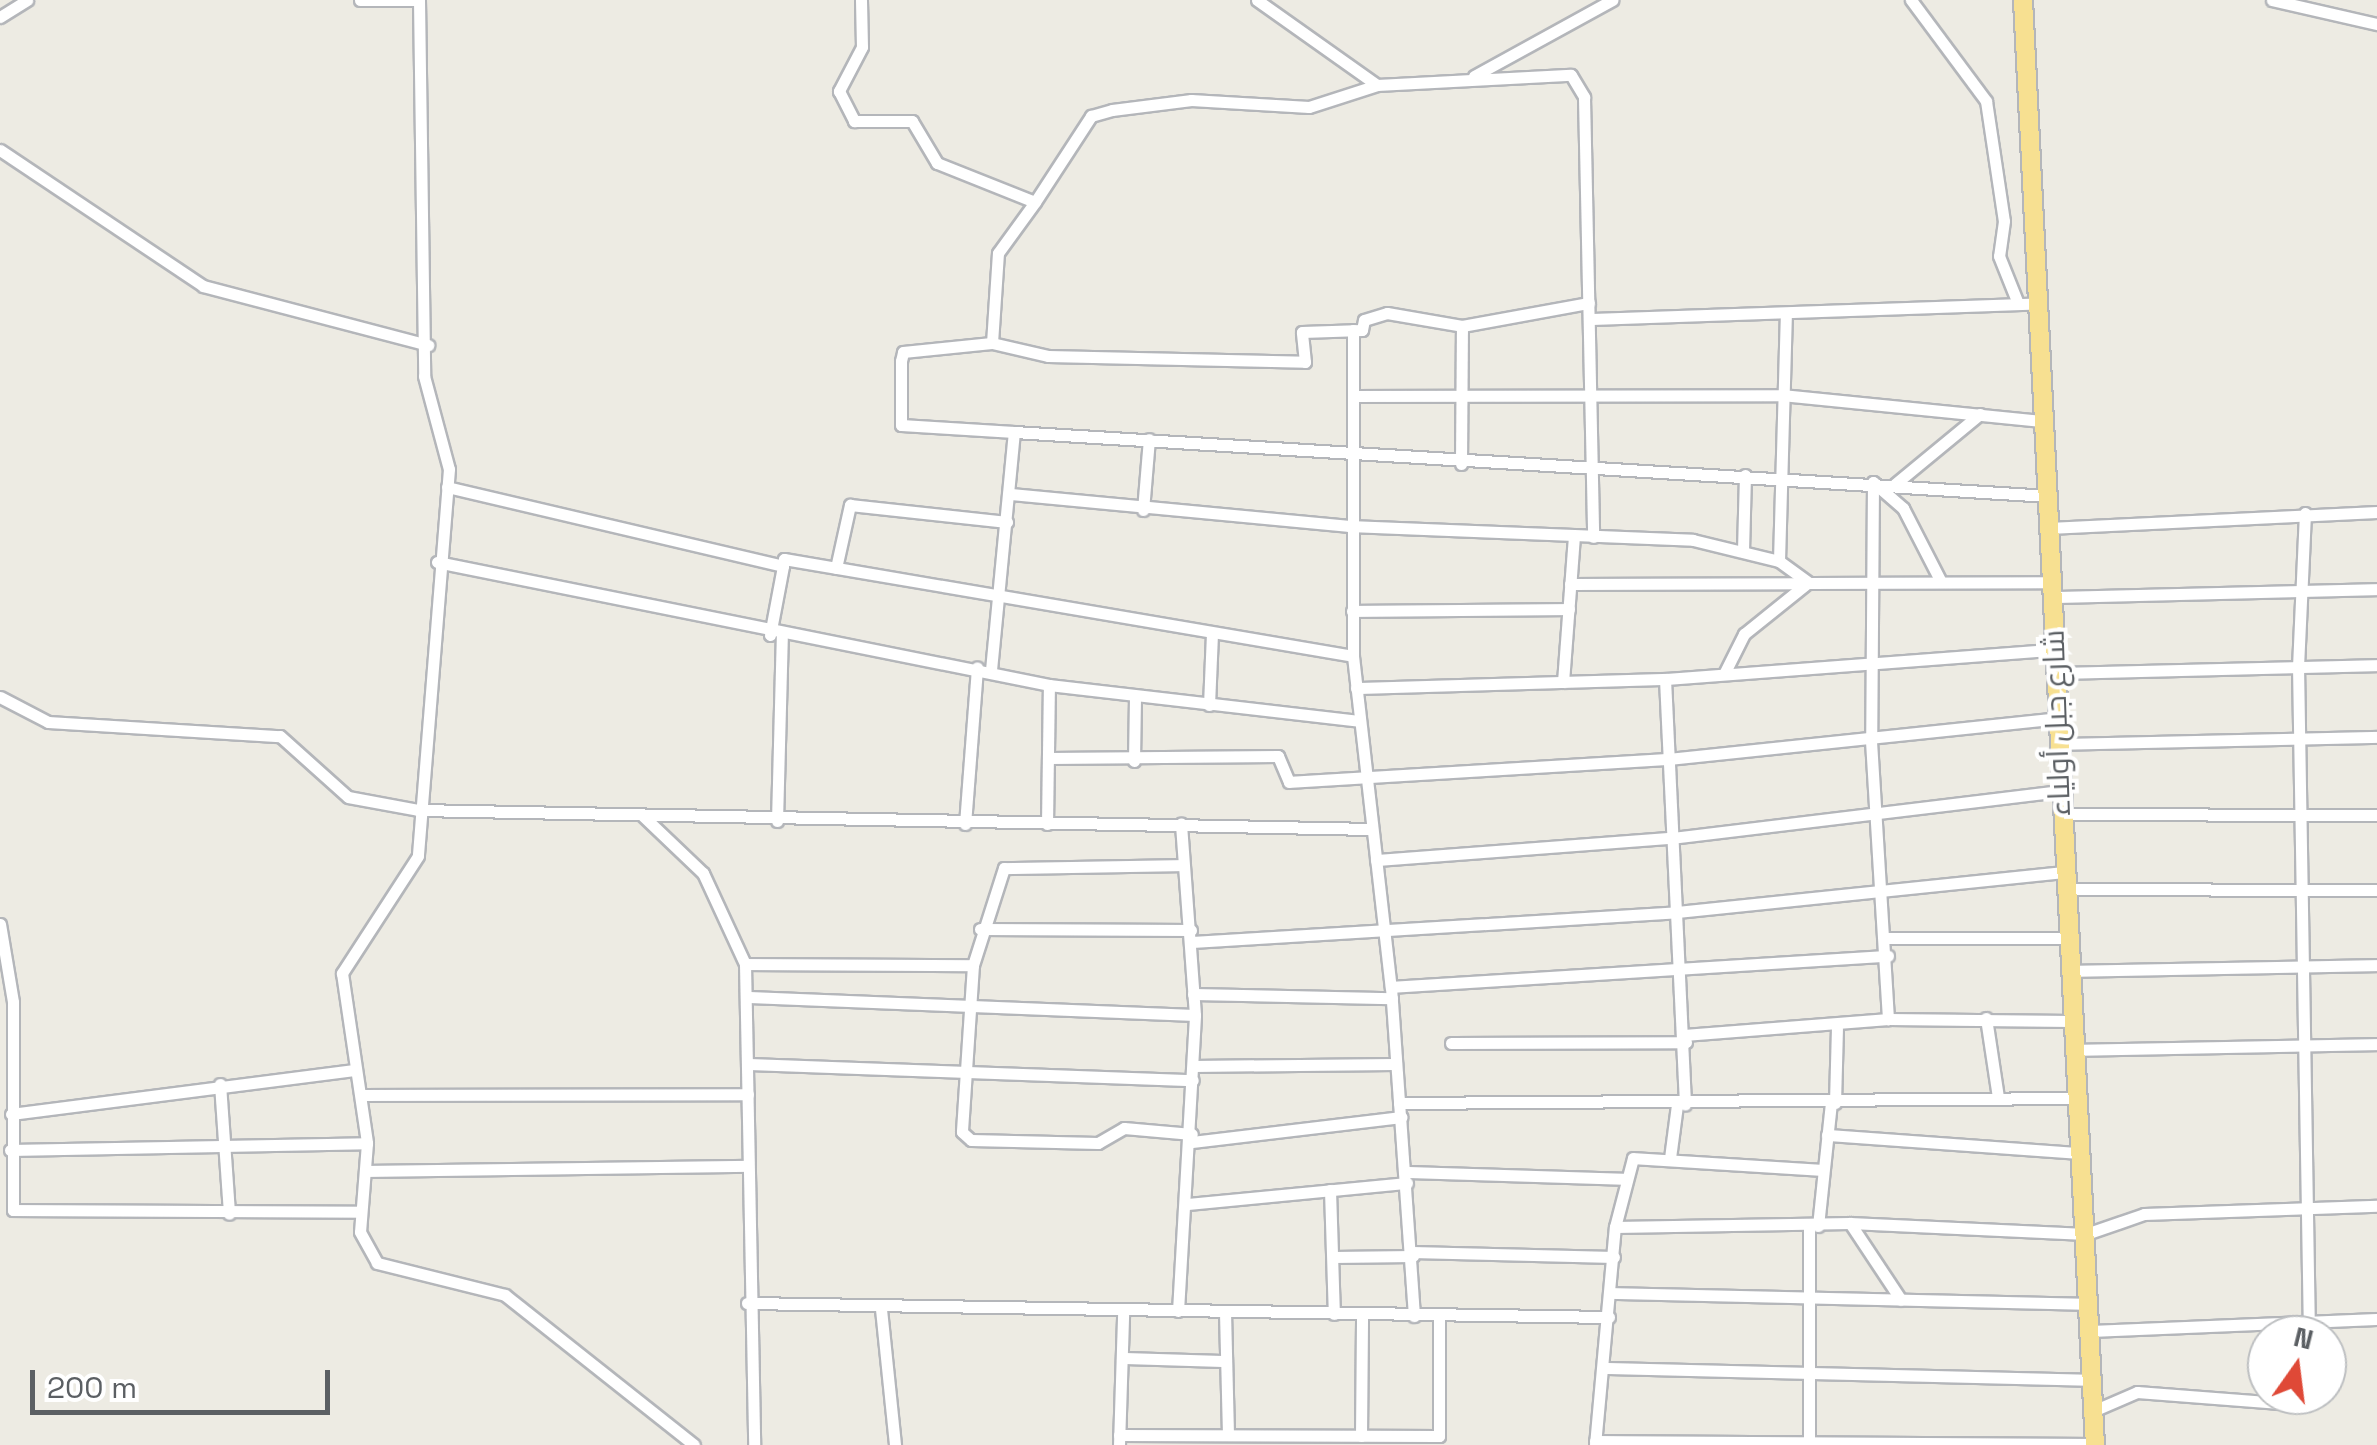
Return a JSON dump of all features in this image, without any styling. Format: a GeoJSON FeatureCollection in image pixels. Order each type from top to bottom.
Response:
{"type":"FeatureCollection","features":[{"type":"Feature","properties":{"kind":"highway","name":"شارع جبل أولياء"},"geometry":{"type":"LineString","coordinates":[[2023,0],[2095,1444]]}},
{"type":"Feature","properties":{"kind":"street"},"geometry":{"type":"LineString","coordinates":[[0,17],[26,0]]}},
{"type":"Feature","properties":{"kind":"street"},"geometry":{"type":"LineString","coordinates":[[360,0],[419,0],[428,345],[424,376],[444,436],[448,487],[437,562],[416,863],[342,973],[367,1144],[368,1171],[360,1212],[364,1246],[377,1263],[491,1287],[694,1445]]}},
{"type":"Feature","properties":{"kind":"street"},"geometry":{"type":"LineString","coordinates":[[861,0],[862,47],[839,91],[854,121],[912,122],[937,163],[1035,202]]}},
{"type":"Feature","properties":{"kind":"street"},"geometry":{"type":"LineString","coordinates":[[1256,0],[1377,86]]}},
{"type":"Feature","properties":{"kind":"street"},"geometry":{"type":"LineString","coordinates":[[1470,78],[1612,0]]}},
{"type":"Feature","properties":{"kind":"street"},"geometry":{"type":"LineString","coordinates":[[1911,0],[1986,102],[2004,221],[1999,256],[2017,301]]}},
{"type":"Feature","properties":{"kind":"street"},"geometry":{"type":"LineString","coordinates":[[2272,0],[2377,24]]}},
{"type":"Feature","properties":{"kind":"street"},"geometry":{"type":"LineString","coordinates":[[992,343],[998,254],[1091,116],[1192,100],[1309,107],[1377,86],[1564,72],[1580,87],[1590,319],[1593,537]]}},
{"type":"Feature","properties":{"kind":"street"},"geometry":{"type":"LineString","coordinates":[[0,150],[203,286],[428,345]]}},
{"type":"Feature","properties":{"kind":"street"},"geometry":{"type":"LineString","coordinates":[[1589,303],[1462,326],[1387,313],[1353,330],[1302,332],[1304,362],[1048,356],[992,343],[903,352],[898,422],[1352,459],[1784,477],[2048,496]]}},
{"type":"Feature","properties":{"kind":"street"},"geometry":{"type":"LineString","coordinates":[[1590,319],[2038,303]]}},
{"type":"Feature","properties":{"kind":"street"},"geometry":{"type":"LineString","coordinates":[[1779,562],[1786,313]]}},
{"type":"Feature","properties":{"kind":"street"},"geometry":{"type":"LineString","coordinates":[[1461,464],[1462,326]]}},
{"type":"Feature","properties":{"kind":"street"},"geometry":{"type":"LineString","coordinates":[[1353,330],[1349,526],[1353,656],[1386,935],[1413,1254],[1414,1316]]}},
{"type":"Feature","properties":{"kind":"street"},"geometry":{"type":"LineString","coordinates":[[1354,396],[1782,395],[2044,422]]}},
{"type":"Feature","properties":{"kind":"street"},"geometry":{"type":"LineString","coordinates":[[1896,484],[1980,414]]}},
{"type":"Feature","properties":{"kind":"street"},"geometry":{"type":"LineString","coordinates":[[991,670],[1014,432]]}},
{"type":"Feature","properties":{"kind":"street"},"geometry":{"type":"LineString","coordinates":[[1143,510],[1149,440]]}},
{"type":"Feature","properties":{"kind":"street"},"geometry":{"type":"LineString","coordinates":[[1743,551],[1745,475]]}},
{"type":"Feature","properties":{"kind":"street"},"geometry":{"type":"LineString","coordinates":[[1872,482],[1903,508],[1941,582]]}},
{"type":"Feature","properties":{"kind":"street"},"geometry":{"type":"LineString","coordinates":[[1872,482],[1871,741],[1885,886],[1888,1020]]}},
{"type":"Feature","properties":{"kind":"street"},"geometry":{"type":"LineString","coordinates":[[448,487],[783,566]]}},
{"type":"Feature","properties":{"kind":"street"},"geometry":{"type":"LineString","coordinates":[[1010,494],[1143,510],[1349,526],[1593,537],[1743,551],[1779,562],[1809,583]]}},
{"type":"Feature","properties":{"kind":"street"},"geometry":{"type":"LineString","coordinates":[[836,568],[850,505],[1007,522]]}},
{"type":"Feature","properties":{"kind":"street"},"geometry":{"type":"LineString","coordinates":[[2049,528],[2377,512]]}},
{"type":"Feature","properties":{"kind":"street"},"geometry":{"type":"LineString","coordinates":[[2306,513],[2300,590],[2298,736],[2306,890],[2307,1315]]}},
{"type":"Feature","properties":{"kind":"street"},"geometry":{"type":"LineString","coordinates":[[1563,682],[1574,537]]}},
{"type":"Feature","properties":{"kind":"street"},"geometry":{"type":"LineString","coordinates":[[778,821],[776,634],[784,558],[1353,656]]}},
{"type":"Feature","properties":{"kind":"street"},"geometry":{"type":"LineString","coordinates":[[437,562],[776,634],[977,667],[1049,685],[1359,721]]}},
{"type":"Feature","properties":{"kind":"street"},"geometry":{"type":"LineString","coordinates":[[1570,584],[1809,583],[1872,587],[1941,582],[2052,589],[2377,588]]}},
{"type":"Feature","properties":{"kind":"street"},"geometry":{"type":"LineString","coordinates":[[1724,674],[1744,634],[1809,583]]}},
{"type":"Feature","properties":{"kind":"street"},"geometry":{"type":"LineString","coordinates":[[1352,610],[1568,609]]}},
{"type":"Feature","properties":{"kind":"street"},"geometry":{"type":"LineString","coordinates":[[1209,705],[1212,634]]}},
{"type":"Feature","properties":{"kind":"street"},"geometry":{"type":"LineString","coordinates":[[1356,688],[1665,679],[1869,660],[2054,650]]}},
{"type":"Feature","properties":{"kind":"street"},"geometry":{"type":"LineString","coordinates":[[2055,674],[2377,665]]}},
{"type":"Feature","properties":{"kind":"street"},"geometry":{"type":"LineString","coordinates":[[965,824],[977,667]]}},
{"type":"Feature","properties":{"kind":"street"},"geometry":{"type":"LineString","coordinates":[[1665,679],[1685,1038],[1681,1105],[1670,1158]]}},
{"type":"Feature","properties":{"kind":"street"},"geometry":{"type":"LineString","coordinates":[[1047,824],[1049,685]]}},
{"type":"Feature","properties":{"kind":"street"},"geometry":{"type":"LineString","coordinates":[[0,697],[48,722],[280,736],[348,797],[418,810],[778,821],[1371,829]]}},
{"type":"Feature","properties":{"kind":"street"},"geometry":{"type":"LineString","coordinates":[[1134,761],[1136,698]]}},
{"type":"Feature","properties":{"kind":"street"},"geometry":{"type":"LineString","coordinates":[[1048,758],[1134,761],[1278,756],[1290,782],[1669,759],[1871,741],[2057,718]]}},
{"type":"Feature","properties":{"kind":"street"},"geometry":{"type":"LineString","coordinates":[[2058,744],[2377,737]]}},
{"type":"Feature","properties":{"kind":"street"},"geometry":{"type":"LineString","coordinates":[[1376,860],[1672,838],[2060,791]]}},
{"type":"Feature","properties":{"kind":"street"},"geometry":{"type":"LineString","coordinates":[[2061,814],[2377,815]]}},
{"type":"Feature","properties":{"kind":"street"},"geometry":{"type":"LineString","coordinates":[[642,815],[703,872],[745,964],[749,997],[747,1303],[754,1445]]}},
{"type":"Feature","properties":{"kind":"street"},"geometry":{"type":"LineString","coordinates":[[1178,1311],[1192,1138],[1195,1014],[1181,824]]}},
{"type":"Feature","properties":{"kind":"street"},"geometry":{"type":"LineString","coordinates":[[1182,865],[1004,868],[980,929],[973,965],[962,1132],[971,1140],[1098,1143],[1124,1128],[1192,1138],[1400,1110],[2078,1098]]}},
{"type":"Feature","properties":{"kind":"street"},"geometry":{"type":"LineString","coordinates":[[980,929],[1192,936],[1386,935],[1677,912],[1885,886],[2064,881],[2377,890]]}},
{"type":"Feature","properties":{"kind":"street"},"geometry":{"type":"LineString","coordinates":[[0,924],[13,1002],[10,1203],[20,1214],[360,1212]]}},
{"type":"Feature","properties":{"kind":"street"},"geometry":{"type":"LineString","coordinates":[[1887,938],[2068,938]]}},
{"type":"Feature","properties":{"kind":"street"},"geometry":{"type":"LineString","coordinates":[[1193,994],[1391,992],[1682,974],[1888,956]]}},
{"type":"Feature","properties":{"kind":"street"},"geometry":{"type":"LineString","coordinates":[[745,964],[973,965]]}},
{"type":"Feature","properties":{"kind":"street"},"geometry":{"type":"LineString","coordinates":[[2070,971],[2377,965]]}},
{"type":"Feature","properties":{"kind":"street"},"geometry":{"type":"LineString","coordinates":[[749,997],[970,1002],[1195,1014]]}},
{"type":"Feature","properties":{"kind":"street"},"geometry":{"type":"LineString","coordinates":[[1986,1018],[1998,1097]]}},
{"type":"Feature","properties":{"kind":"street"},"geometry":{"type":"LineString","coordinates":[[1451,1042],[1685,1038],[1837,1030],[1888,1020],[2072,1021]]}},
{"type":"Feature","properties":{"kind":"street"},"geometry":{"type":"LineString","coordinates":[[1809,1442],[1808,1295],[1833,1103],[1837,1030]]}},
{"type":"Feature","properties":{"kind":"street"},"geometry":{"type":"LineString","coordinates":[[2074,1050],[2377,1044]]}},
{"type":"Feature","properties":{"kind":"street"},"geometry":{"type":"LineString","coordinates":[[749,1064],[1193,1073],[1394,1064]]}},
{"type":"Feature","properties":{"kind":"street"},"geometry":{"type":"LineString","coordinates":[[11,1114],[220,1084],[354,1070]]}},
{"type":"Feature","properties":{"kind":"street"},"geometry":{"type":"LineString","coordinates":[[220,1084],[230,1214]]}},
{"type":"Feature","properties":{"kind":"street"},"geometry":{"type":"LineString","coordinates":[[361,1095],[748,1094]]}},
{"type":"Feature","properties":{"kind":"street"},"geometry":{"type":"LineString","coordinates":[[1827,1135],[2080,1153]]}},
{"type":"Feature","properties":{"kind":"street"},"geometry":{"type":"LineString","coordinates":[[10,1150],[367,1144]]}},
{"type":"Feature","properties":{"kind":"street"},"geometry":{"type":"LineString","coordinates":[[1822,1170],[1637,1154],[1625,1179],[1615,1227],[1610,1317],[1595,1443],[2095,1444]]}},
{"type":"Feature","properties":{"kind":"street"},"geometry":{"type":"LineString","coordinates":[[368,1171],[748,1166]]}},
{"type":"Feature","properties":{"kind":"street"},"geometry":{"type":"LineString","coordinates":[[1188,1204],[1406,1178],[1625,1179]]}},
{"type":"Feature","properties":{"kind":"street"},"geometry":{"type":"LineString","coordinates":[[1330,1190],[1334,1314]]}},
{"type":"Feature","properties":{"kind":"street"},"geometry":{"type":"LineString","coordinates":[[1615,1227],[1814,1227],[1850,1223],[2086,1234],[2144,1214],[2377,1206]]}},
{"type":"Feature","properties":{"kind":"street"},"geometry":{"type":"LineString","coordinates":[[1850,1223],[1901,1300]]}},
{"type":"Feature","properties":{"kind":"street"},"geometry":{"type":"LineString","coordinates":[[1332,1257],[1614,1257]]}},
{"type":"Feature","properties":{"kind":"street"},"geometry":{"type":"LineString","coordinates":[[1612,1293],[2088,1304]]}},
{"type":"Feature","properties":{"kind":"street"},"geometry":{"type":"LineString","coordinates":[[747,1303],[1124,1315],[1178,1311],[1610,1317]]}},
{"type":"Feature","properties":{"kind":"street"},"geometry":{"type":"LineString","coordinates":[[881,1309],[895,1445]]}},
{"type":"Feature","properties":{"kind":"street"},"geometry":{"type":"LineString","coordinates":[[1225,1312],[1228,1435]]}},
{"type":"Feature","properties":{"kind":"street"},"geometry":{"type":"LineString","coordinates":[[1361,1436],[1362,1314]]}},
{"type":"Feature","properties":{"kind":"street"},"geometry":{"type":"LineString","coordinates":[[1124,1315],[1119,1440],[1228,1435],[1290,1440],[1439,1436],[1439,1316]]}},
{"type":"Feature","properties":{"kind":"street"},"geometry":{"type":"LineString","coordinates":[[2347,1319],[2377,1319]]}},
{"type":"Feature","properties":{"kind":"street"},"geometry":{"type":"LineString","coordinates":[[2090,1331],[2247,1322]]}},
{"type":"Feature","properties":{"kind":"street"},"geometry":{"type":"LineString","coordinates":[[1122,1358],[1225,1362]]}},
{"type":"Feature","properties":{"kind":"street"},"geometry":{"type":"LineString","coordinates":[[1604,1368],[1809,1369],[2092,1380]]}},
{"type":"Feature","properties":{"kind":"street"},"geometry":{"type":"LineString","coordinates":[[2093,1411],[2137,1392],[2247,1400]]}}]}
